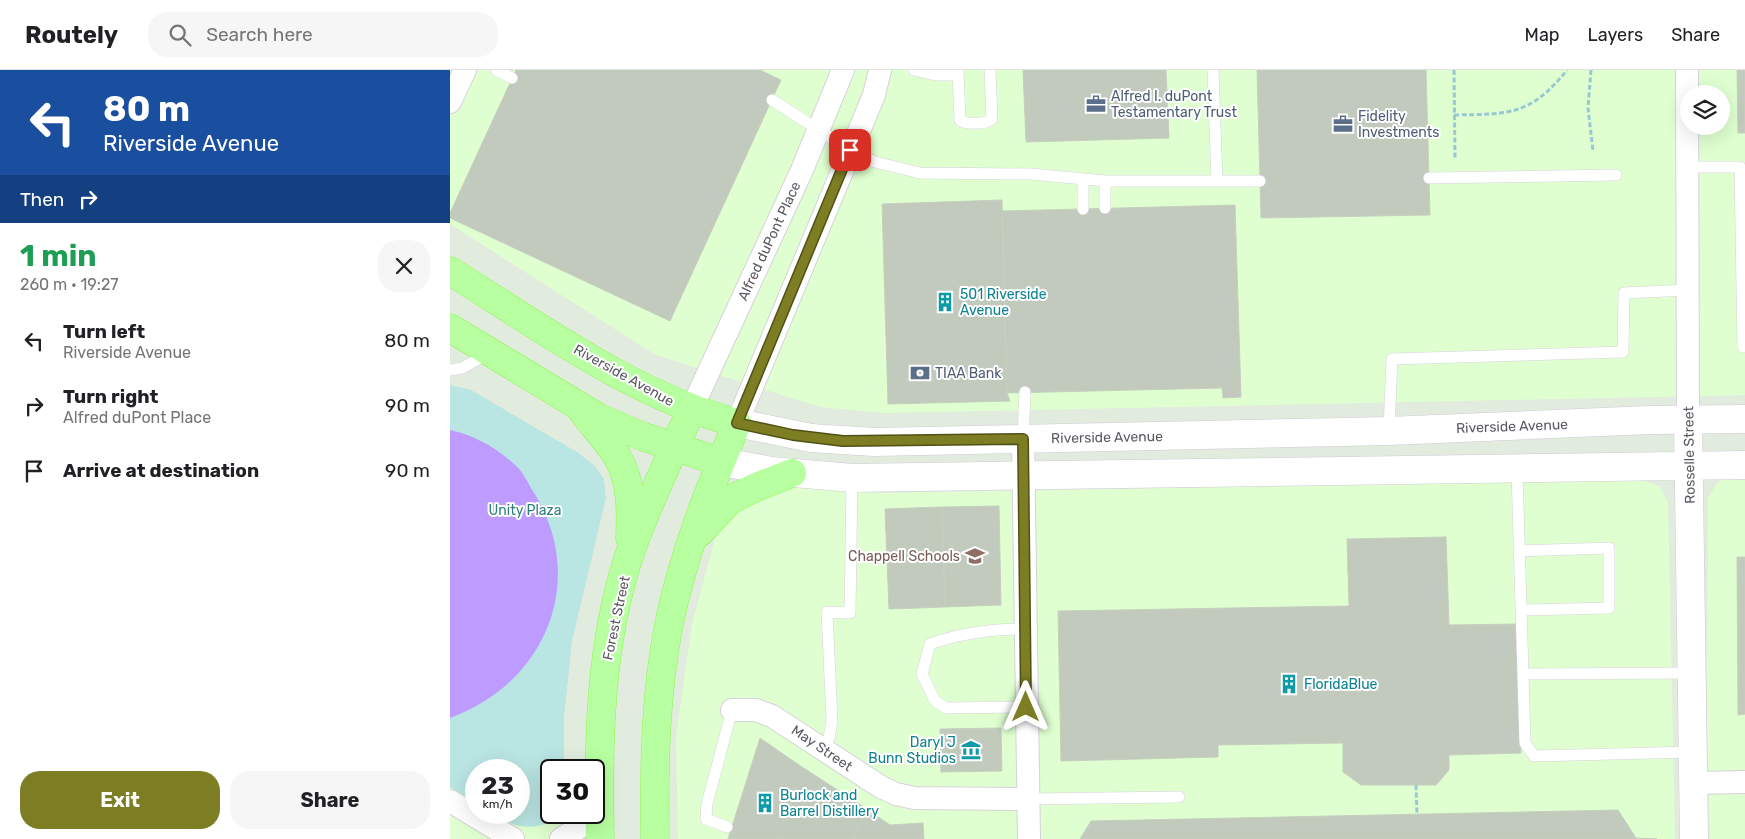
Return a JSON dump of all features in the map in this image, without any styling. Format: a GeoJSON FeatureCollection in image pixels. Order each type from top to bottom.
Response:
{"type":"FeatureCollection","features":[{"type":"Feature","properties":{"kind":"main road","name":"Riverside Avenue"},"geometry":{"type":"LineString","coordinates":[[450,271],[631,382],[691,410],[737,423],[802,436],[843,441],[1389,431],[1688,419],[1745,419]]}},
{"type":"Feature","properties":{"kind":"main road"},"geometry":{"type":"LineString","coordinates":[[450,328],[580,408],[620,426],[675,448],[721,462],[792,473],[852,478],[1517,470],[1745,465]]}},
{"type":"Feature","properties":{"kind":"main road"},"geometry":{"type":"LineString","coordinates":[[580,408],[618,459],[625,476],[631,502],[630,554]]}},
{"type":"Feature","properties":{"kind":"main road","name":"Forest Street"},"geometry":{"type":"LineString","coordinates":[[600,827],[599,749],[605,670],[615,611],[630,554],[691,410]]}},
{"type":"Feature","properties":{"kind":"main road","name":"Rosselle Street"},"geometry":{"type":"LineString","coordinates":[[1688,419],[1694,839]]}},
{"type":"Feature","properties":{"kind":"main road"},"geometry":{"type":"LineString","coordinates":[[655,839],[654,761],[660,684],[674,604],[692,539],[737,423]]}},
{"type":"Feature","properties":{"kind":"main road"},"geometry":{"type":"LineString","coordinates":[[1333,471],[1389,431]]}},
{"type":"Feature","properties":{"kind":"main road"},"geometry":{"type":"LineString","coordinates":[[692,539],[730,500],[756,487],[792,473]]}},
{"type":"Feature","properties":{"kind":"street"},"geometry":{"type":"LineString","coordinates":[[450,101],[465,70]]}},
{"type":"Feature","properties":{"kind":"street","name":"Alfred duPont Place"},"geometry":{"type":"LineString","coordinates":[[691,410],[818,131],[843,70]]}},
{"type":"Feature","properties":{"kind":"street"},"geometry":{"type":"LineString","coordinates":[[737,423],[877,86],[880,70]]}},
{"type":"Feature","properties":{"kind":"street","name":"Rosselle Street"},"geometry":{"type":"LineString","coordinates":[[1687,70],[1688,419]]}},
{"type":"Feature","properties":{"kind":"street"},"geometry":{"type":"LineString","coordinates":[[1023,439],[1029,839]]}},
{"type":"Feature","properties":{"kind":"street","name":"May Street"},"geometry":{"type":"LineString","coordinates":[[732,710],[748,709],[764,712],[780,720],[888,791],[905,797],[1028,799]]}},
{"type":"Feature","properties":{"kind":"street"},"geometry":{"type":"LineString","coordinates":[[1693,783],[1745,782]]}},
{"type":"Feature","properties":{"kind":"street"},"geometry":{"type":"LineString","coordinates":[[450,801],[513,839]]}},
{"type":"Feature","properties":{"kind":"street"},"geometry":{"type":"LineString","coordinates":[[561,839],[600,827]]}},
{"type":"Feature","properties":{"kind":"lane"},"geometry":{"type":"LineString","coordinates":[[496,70],[512,78]]}},
{"type":"Feature","properties":{"kind":"lane"},"geometry":{"type":"LineString","coordinates":[[914,70],[935,75],[958,72],[960,120],[963,123],[988,122],[992,119],[990,70]]}},
{"type":"Feature","properties":{"kind":"lane"},"geometry":{"type":"LineString","coordinates":[[1213,70],[1217,181]]}},
{"type":"Feature","properties":{"kind":"lane"},"geometry":{"type":"LineString","coordinates":[[772,100],[850,150],[876,162],[920,173],[1031,174],[1105,181],[1260,181]]}},
{"type":"Feature","properties":{"kind":"lane"},"geometry":{"type":"LineString","coordinates":[[1687,167],[1740,167],[1741,290],[1743,347],[1745,347]]}},
{"type":"Feature","properties":{"kind":"lane"},"geometry":{"type":"LineString","coordinates":[[1429,178],[1616,175]]}},
{"type":"Feature","properties":{"kind":"lane"},"geometry":{"type":"LineString","coordinates":[[1084,180],[1084,209]]}},
{"type":"Feature","properties":{"kind":"lane"},"geometry":{"type":"LineString","coordinates":[[1105,181],[1105,208]]}},
{"type":"Feature","properties":{"kind":"lane"},"geometry":{"type":"LineString","coordinates":[[1389,431],[1392,359],[1623,352],[1624,293],[1688,290]]}},
{"type":"Feature","properties":{"kind":"lane"},"geometry":{"type":"LineString","coordinates":[[450,370],[462,368],[490,353]]}},
{"type":"Feature","properties":{"kind":"lane"},"geometry":{"type":"LineString","coordinates":[[1023,439],[1024,392]]}},
{"type":"Feature","properties":{"kind":"lane"},"geometry":{"type":"LineString","coordinates":[[1517,470],[1524,742],[1534,756],[1692,752]]}},
{"type":"Feature","properties":{"kind":"lane"},"geometry":{"type":"LineString","coordinates":[[824,749],[829,738],[832,721],[827,612],[850,614],[852,478]]}},
{"type":"Feature","properties":{"kind":"lane"},"geometry":{"type":"LineString","coordinates":[[1519,551],[1608,548],[1609,608],[1521,610]]}},
{"type":"Feature","properties":{"kind":"lane"},"geometry":{"type":"LineString","coordinates":[[1026,630],[1003,629],[949,637],[930,644],[922,674],[934,701],[946,708],[1026,707]]}},
{"type":"Feature","properties":{"kind":"lane"},"geometry":{"type":"LineString","coordinates":[[1523,674],[1691,673]]}},
{"type":"Feature","properties":{"kind":"lane"},"geometry":{"type":"LineString","coordinates":[[727,827],[706,819],[708,804],[732,710]]}},
{"type":"Feature","properties":{"kind":"lane"},"geometry":{"type":"LineString","coordinates":[[1028,799],[1179,797]]}},
{"type":"Feature","properties":{"kind":"path"},"geometry":{"type":"LineString","coordinates":[[1454,70],[1455,160]]}},
{"type":"Feature","properties":{"kind":"path"},"geometry":{"type":"LineString","coordinates":[[1454,115],[1514,112],[1538,99],[1567,70]]}},
{"type":"Feature","properties":{"kind":"path"},"geometry":{"type":"LineString","coordinates":[[1591,70],[1588,108],[1593,151]]}},
{"type":"Feature","properties":{"kind":"path"},"geometry":{"type":"LineString","coordinates":[[1416,785],[1417,814]]}},
{"type":"Feature","properties":{"kind":"shaded area"},"geometry":{"type":"Polygon","coordinates":[[[450,70],[1745,70],[1745,395],[885,413],[820,407],[656,355],[450,224],[450,70]]]}},
{"type":"Feature","properties":{"kind":"shaded area"},"geometry":{"type":"Polygon","coordinates":[[[450,430],[468,435],[494,448],[522,473],[548,522],[557,557],[557,591],[549,623],[534,653],[512,680],[484,702],[450,718],[450,430]]]}},
{"type":"Feature","properties":{"kind":"shaded area"},"geometry":{"type":"Polygon","coordinates":[[[1725,478],[1745,478],[1745,839],[1710,839],[1707,717],[1708,499],[1716,484],[1725,478]]]}},
{"type":"Feature","properties":{"kind":"shaded area"},"geometry":{"type":"Polygon","coordinates":[[[1643,480],[1660,487],[1668,503],[1675,839],[678,839],[676,738],[692,624],[714,543],[727,516],[783,486],[880,493],[1643,480]]]}},
{"type":"Feature","properties":{"kind":"shaded area"},"geometry":{"type":"Polygon","coordinates":[[[450,787],[465,796],[465,824],[530,824],[530,821],[540,819],[540,824],[570,824],[573,839],[450,839],[450,787]]]}},
{"type":"Feature","properties":{"kind":"green space","name":"Unity Plaza"},"geometry":{"type":"Polygon","coordinates":[[[450,385],[471,390],[577,452],[595,466],[604,479],[606,498],[572,641],[564,717],[564,759],[540,759],[540,824],[544,824],[529,827],[512,824],[530,824],[530,759],[465,759],[465,796],[450,787],[450,385]]]}},
{"type":"Feature","properties":{"kind":"building"},"geometry":{"type":"Polygon","coordinates":[[[516,70],[760,70],[781,80],[670,321],[450,218],[450,213],[516,70]]]}},
{"type":"Feature","properties":{"kind":"building","name":"Alfred I. duPont Testamentary Trust"},"geometry":{"type":"Polygon","coordinates":[[[1023,70],[1166,70],[1169,138],[1026,142],[1023,70]]]}},
{"type":"Feature","properties":{"kind":"building","name":"Fidelity Investments"},"geometry":{"type":"Polygon","coordinates":[[[1257,70],[1426,70],[1430,215],[1261,218],[1257,70]]]}},
{"type":"Feature","properties":{"kind":"building"},"geometry":{"type":"Polygon","coordinates":[[[1737,70],[1745,70],[1745,133],[1738,133],[1737,70]]]}},
{"type":"Feature","properties":{"kind":"building","name":"501 Riverside Avenue"},"geometry":{"type":"Polygon","coordinates":[[[1002,200],[1007,393],[1010,401],[888,404],[882,204],[1002,200]]]}},
{"type":"Feature","properties":{"kind":"building"},"geometry":{"type":"Polygon","coordinates":[[[1235,205],[1241,397],[1223,398],[1222,388],[1007,393],[1002,211],[1235,205]]]}},
{"type":"Feature","properties":{"kind":"building"},"geometry":{"type":"Polygon","coordinates":[[[999,506],[1001,605],[945,607],[942,507],[999,506]]]}},
{"type":"Feature","properties":{"kind":"building"},"geometry":{"type":"Polygon","coordinates":[[[942,507],[945,607],[889,609],[885,509],[942,507]]]}},
{"type":"Feature","properties":{"kind":"building","name":"FloridaBlue"},"geometry":{"type":"Polygon","coordinates":[[[1446,537],[1449,625],[1518,624],[1521,753],[1449,755],[1449,770],[1436,785],[1361,785],[1343,772],[1343,743],[1218,745],[1218,757],[1061,761],[1058,611],[1349,606],[1347,539],[1446,537]]]}},
{"type":"Feature","properties":{"kind":"building"},"geometry":{"type":"Polygon","coordinates":[[[1737,557],[1745,557],[1745,714],[1738,715],[1737,557]]]}},
{"type":"Feature","properties":{"kind":"building","name":"Daryl J Bunn Studios"},"geometry":{"type":"Polygon","coordinates":[[[1001,728],[1002,771],[941,772],[940,729],[1001,728]]]}},
{"type":"Feature","properties":{"kind":"building","name":"Burlock and Barrel Distillery"},"geometry":{"type":"Polygon","coordinates":[[[760,738],[802,767],[778,839],[728,839],[760,738]]]}},
{"type":"Feature","properties":{"kind":"building"},"geometry":{"type":"Polygon","coordinates":[[[802,767],[864,807],[854,839],[778,839],[802,767]]]}},
{"type":"Feature","properties":{"kind":"building"},"geometry":{"type":"Polygon","coordinates":[[[864,807],[890,825],[923,823],[924,839],[854,839],[864,807]]]}},
{"type":"Feature","properties":{"kind":"building"},"geometry":{"type":"Polygon","coordinates":[[[1618,810],[1636,838],[1657,839],[1080,839],[1091,821],[1618,810]]]}},
{"type":"Feature","properties":{"kind":"place","name":"Alfred I. duPont Testamentary Trust"},"geometry":{"type":"Point","coordinates":[1096,104]}},
{"type":"Feature","properties":{"kind":"place","name":"Fidelity Investments"},"geometry":{"type":"Point","coordinates":[1343,124]}},
{"type":"Feature","properties":{"kind":"place","name":"501 Riverside Avenue"},"geometry":{"type":"Point","coordinates":[945,302]}},
{"type":"Feature","properties":{"kind":"place","name":"TIAA Bank"},"geometry":{"type":"Point","coordinates":[920,373]}},
{"type":"Feature","properties":{"kind":"place","name":"Chappell Schools"},"geometry":{"type":"Point","coordinates":[975,556]}},
{"type":"Feature","properties":{"kind":"place","name":"FloridaBlue"},"geometry":{"type":"Point","coordinates":[1289,684]}},
{"type":"Feature","properties":{"kind":"place","name":"Daryl J Bunn Studios"},"geometry":{"type":"Point","coordinates":[971,750]}},
{"type":"Feature","properties":{"kind":"place","name":"Burlock and Barrel Distillery"},"geometry":{"type":"Point","coordinates":[765,803]}},
{"type":"Feature","properties":{"kind":"route"},"geometry":{"type":"LineString","coordinates":[[850,150],[737,423],[793,435],[843,441],[1023,439],[1026,707]]}}]}
